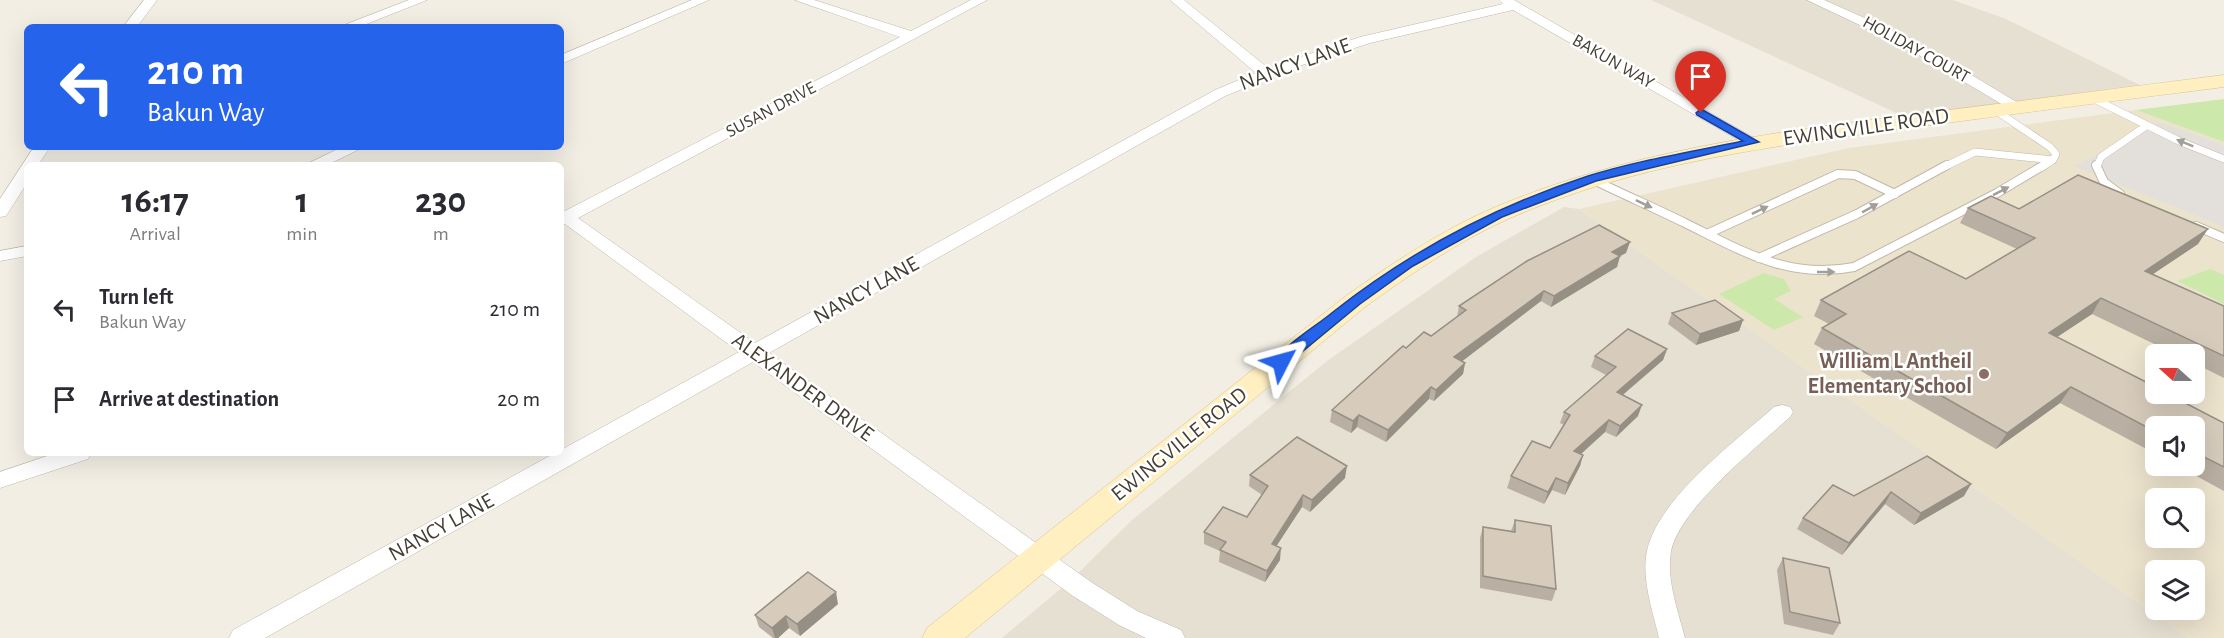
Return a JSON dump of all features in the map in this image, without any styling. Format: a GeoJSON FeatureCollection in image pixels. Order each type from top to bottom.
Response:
{"type":"FeatureCollection","features":[{"type":"Feature","properties":{"kind":"main road","name":"EWINGVILLE ROAD"},"geometry":{"type":"LineString","coordinates":[[940,638],[1356,301],[1408,263],[1498,215],[1592,179],[1641,165],[1753,142],[2015,106],[2224,81]]}},
{"type":"Feature","properties":{"kind":"street"},"geometry":{"type":"LineString","coordinates":[[132,24],[151,0]]}},
{"type":"Feature","properties":{"kind":"street"},"geometry":{"type":"LineString","coordinates":[[354,24],[422,0]]}},
{"type":"Feature","properties":{"kind":"street"},"geometry":{"type":"LineString","coordinates":[[564,59],[703,0]]}},
{"type":"Feature","properties":{"kind":"street"},"geometry":{"type":"LineString","coordinates":[[801,0],[912,36]]}},
{"type":"Feature","properties":{"kind":"street","name":"SUSAN DRIVE"},"geometry":{"type":"LineString","coordinates":[[564,218],[981,0]]}},
{"type":"Feature","properties":{"kind":"street"},"geometry":{"type":"LineString","coordinates":[[1176,0],[1264,73]]}},
{"type":"Feature","properties":{"kind":"street","name":"HOLIDAY COURT"},"geometry":{"type":"LineString","coordinates":[[1813,0],[1907,42],[2015,106]]}},
{"type":"Feature","properties":{"kind":"street","name":"NANCY LANE"},"geometry":{"type":"LineString","coordinates":[[242,638],[1220,93],[1264,73],[1361,40],[1510,3]]}},
{"type":"Feature","properties":{"kind":"street","name":"BAKUN WAY"},"geometry":{"type":"LineString","coordinates":[[1510,3],[1753,142]]}},
{"type":"Feature","properties":{"kind":"street"},"geometry":{"type":"LineString","coordinates":[[320,162],[349,150]]}},
{"type":"Feature","properties":{"kind":"street"},"geometry":{"type":"LineString","coordinates":[[0,184],[24,172]]}},
{"type":"Feature","properties":{"kind":"street"},"geometry":{"type":"LineString","coordinates":[[0,212],[24,174]]}},
{"type":"Feature","properties":{"kind":"street","name":"ALEXANDER DRIVE"},"geometry":{"type":"LineString","coordinates":[[564,218],[1039,558],[1128,618],[1172,638]]}},
{"type":"Feature","properties":{"kind":"street"},"geometry":{"type":"LineString","coordinates":[[0,256],[24,252]]}},
{"type":"Feature","properties":{"kind":"street"},"geometry":{"type":"LineString","coordinates":[[1672,638],[1658,580],[1659,549],[1668,525],[1683,507],[1782,412]]}},
{"type":"Feature","properties":{"kind":"street"},"geometry":{"type":"LineString","coordinates":[[0,480],[71,456]]}},
{"type":"Feature","properties":{"kind":"lane"},"geometry":{"type":"LineString","coordinates":[[2092,98],[2146,126],[2224,159]]}},
{"type":"Feature","properties":{"kind":"lane"},"geometry":{"type":"LineString","coordinates":[[1592,179],[1759,258],[1789,267],[1824,272],[1854,267],[1997,193],[2053,160],[2056,154],[2050,147],[1994,109]]}},
{"type":"Feature","properties":{"kind":"lane"},"geometry":{"type":"LineString","coordinates":[[2131,199],[2112,191],[2098,176],[2096,163],[2101,156],[2146,126]]}},
{"type":"Feature","properties":{"kind":"lane"},"geometry":{"type":"LineString","coordinates":[[1759,258],[1857,214],[1956,160],[1976,152],[2053,160]]}},
{"type":"Feature","properties":{"kind":"lane"},"geometry":{"type":"LineString","coordinates":[[1707,234],[1838,174],[1855,175],[1895,194]]}},
{"type":"Feature","properties":{"kind":"lane"},"geometry":{"type":"LineString","coordinates":[[2192,225],[2224,238]]}},
{"type":"Feature","properties":{"kind":"shaded area"},"geometry":{"type":"Polygon","coordinates":[[[1651,0],[1953,0],[2006,19],[2150,90],[1914,121],[1651,0]]]}},
{"type":"Feature","properties":{"kind":"shaded area","name":"William L Antheil Elementary School"},"geometry":{"type":"Polygon","coordinates":[[[2136,110],[2224,142],[2224,638],[2188,638],[2162,620],[2205,620],[2205,560],[2145,560],[2145,608],[1579,209],[1849,148],[2136,110]]]}},
{"type":"Feature","properties":{"kind":"shaded area"},"geometry":{"type":"Polygon","coordinates":[[[2159,122],[2224,145],[2224,227],[2074,166],[2159,122]]]}},
{"type":"Feature","properties":{"kind":"shaded area"},"geometry":{"type":"Polygon","coordinates":[[[1564,207],[1579,209],[2145,608],[2145,620],[2162,620],[2188,638],[1002,638],[1071,580],[1131,521],[1327,361],[1476,257],[1564,207]]]}},
{"type":"Feature","properties":{"kind":"green space"},"geometry":{"type":"Polygon","coordinates":[[[2224,99],[2224,142],[2136,110],[2224,99]]]}},
{"type":"Feature","properties":{"kind":"green space"},"geometry":{"type":"Polygon","coordinates":[[[2210,269],[2224,275],[2224,304],[2177,281],[2210,269]]]}},
{"type":"Feature","properties":{"kind":"green space"},"geometry":{"type":"Polygon","coordinates":[[[1764,273],[1784,279],[1791,291],[1774,299],[1803,317],[1774,330],[1719,294],[1764,273]]]}},
{"type":"Feature","properties":{"kind":"building"},"geometry":{"type":"Polygon","coordinates":[[[2078,175],[2208,229],[2145,271],[2224,306],[2224,356],[2205,347],[2205,344],[2199,344],[2101,298],[2049,333],[2145,381],[2145,404],[2187,404],[2224,423],[2224,467],[2205,458],[2205,416],[2145,416],[2145,426],[2071,387],[2007,433],[1822,328],[1846,314],[1821,300],[1909,251],[1966,279],[2035,238],[1968,208],[1991,196],[2019,209],[2078,175]]]}},
{"type":"Feature","properties":{"kind":"building"},"geometry":{"type":"Polygon","coordinates":[[[1599,225],[1630,242],[1612,252],[1620,256],[1554,296],[1544,291],[1454,357],[1465,363],[1436,390],[1431,387],[1388,430],[1359,415],[1353,421],[1332,410],[1403,346],[1406,348],[1424,332],[1431,336],[1466,310],[1459,306],[1527,261],[1599,225]]]}},
{"type":"Feature","properties":{"kind":"building"},"geometry":{"type":"Polygon","coordinates":[[[1715,300],[1743,320],[1700,334],[1672,313],[1715,300]]]}},
{"type":"Feature","properties":{"kind":"building"},"geometry":{"type":"Polygon","coordinates":[[[1628,329],[1667,349],[1617,392],[1642,405],[1620,426],[1609,420],[1574,451],[1583,455],[1568,483],[1556,478],[1548,492],[1511,476],[1532,441],[1550,448],[1570,415],[1564,412],[1616,367],[1595,356],[1628,329]]]}},
{"type":"Feature","properties":{"kind":"building"},"geometry":{"type":"Polygon","coordinates":[[[1297,437],[1347,466],[1312,500],[1303,495],[1272,544],[1281,548],[1267,571],[1220,550],[1226,542],[1204,532],[1223,507],[1247,517],[1268,486],[1250,475],[1297,437]]]}},
{"type":"Feature","properties":{"kind":"building"},"geometry":{"type":"Polygon","coordinates":[[[1927,456],[1971,484],[1921,513],[1891,492],[1849,543],[1803,518],[1833,485],[1854,496],[1927,456]]]}},
{"type":"Feature","properties":{"kind":"building"},"geometry":{"type":"Polygon","coordinates":[[[1515,520],[1551,526],[1556,589],[1483,576],[1483,527],[1515,532],[1515,520]]]}},
{"type":"Feature","properties":{"kind":"building"},"geometry":{"type":"Polygon","coordinates":[[[1783,558],[1829,568],[1840,623],[1790,612],[1783,558]]]}},
{"type":"Feature","properties":{"kind":"building"},"geometry":{"type":"Polygon","coordinates":[[[808,572],[836,592],[797,624],[786,616],[772,628],[755,615],[808,572]]]}},
{"type":"Feature","properties":{"kind":"place","name":"William L Antheil Elementary School"},"geometry":{"type":"Point","coordinates":[1984,374]}},
{"type":"Feature","properties":{"kind":"route"},"geometry":{"type":"LineString","coordinates":[[1281,362],[1356,301],[1408,263],[1452,237],[1498,215],[1532,200],[1592,179],[1641,165],[1753,142],[1701,113]]}}]}
